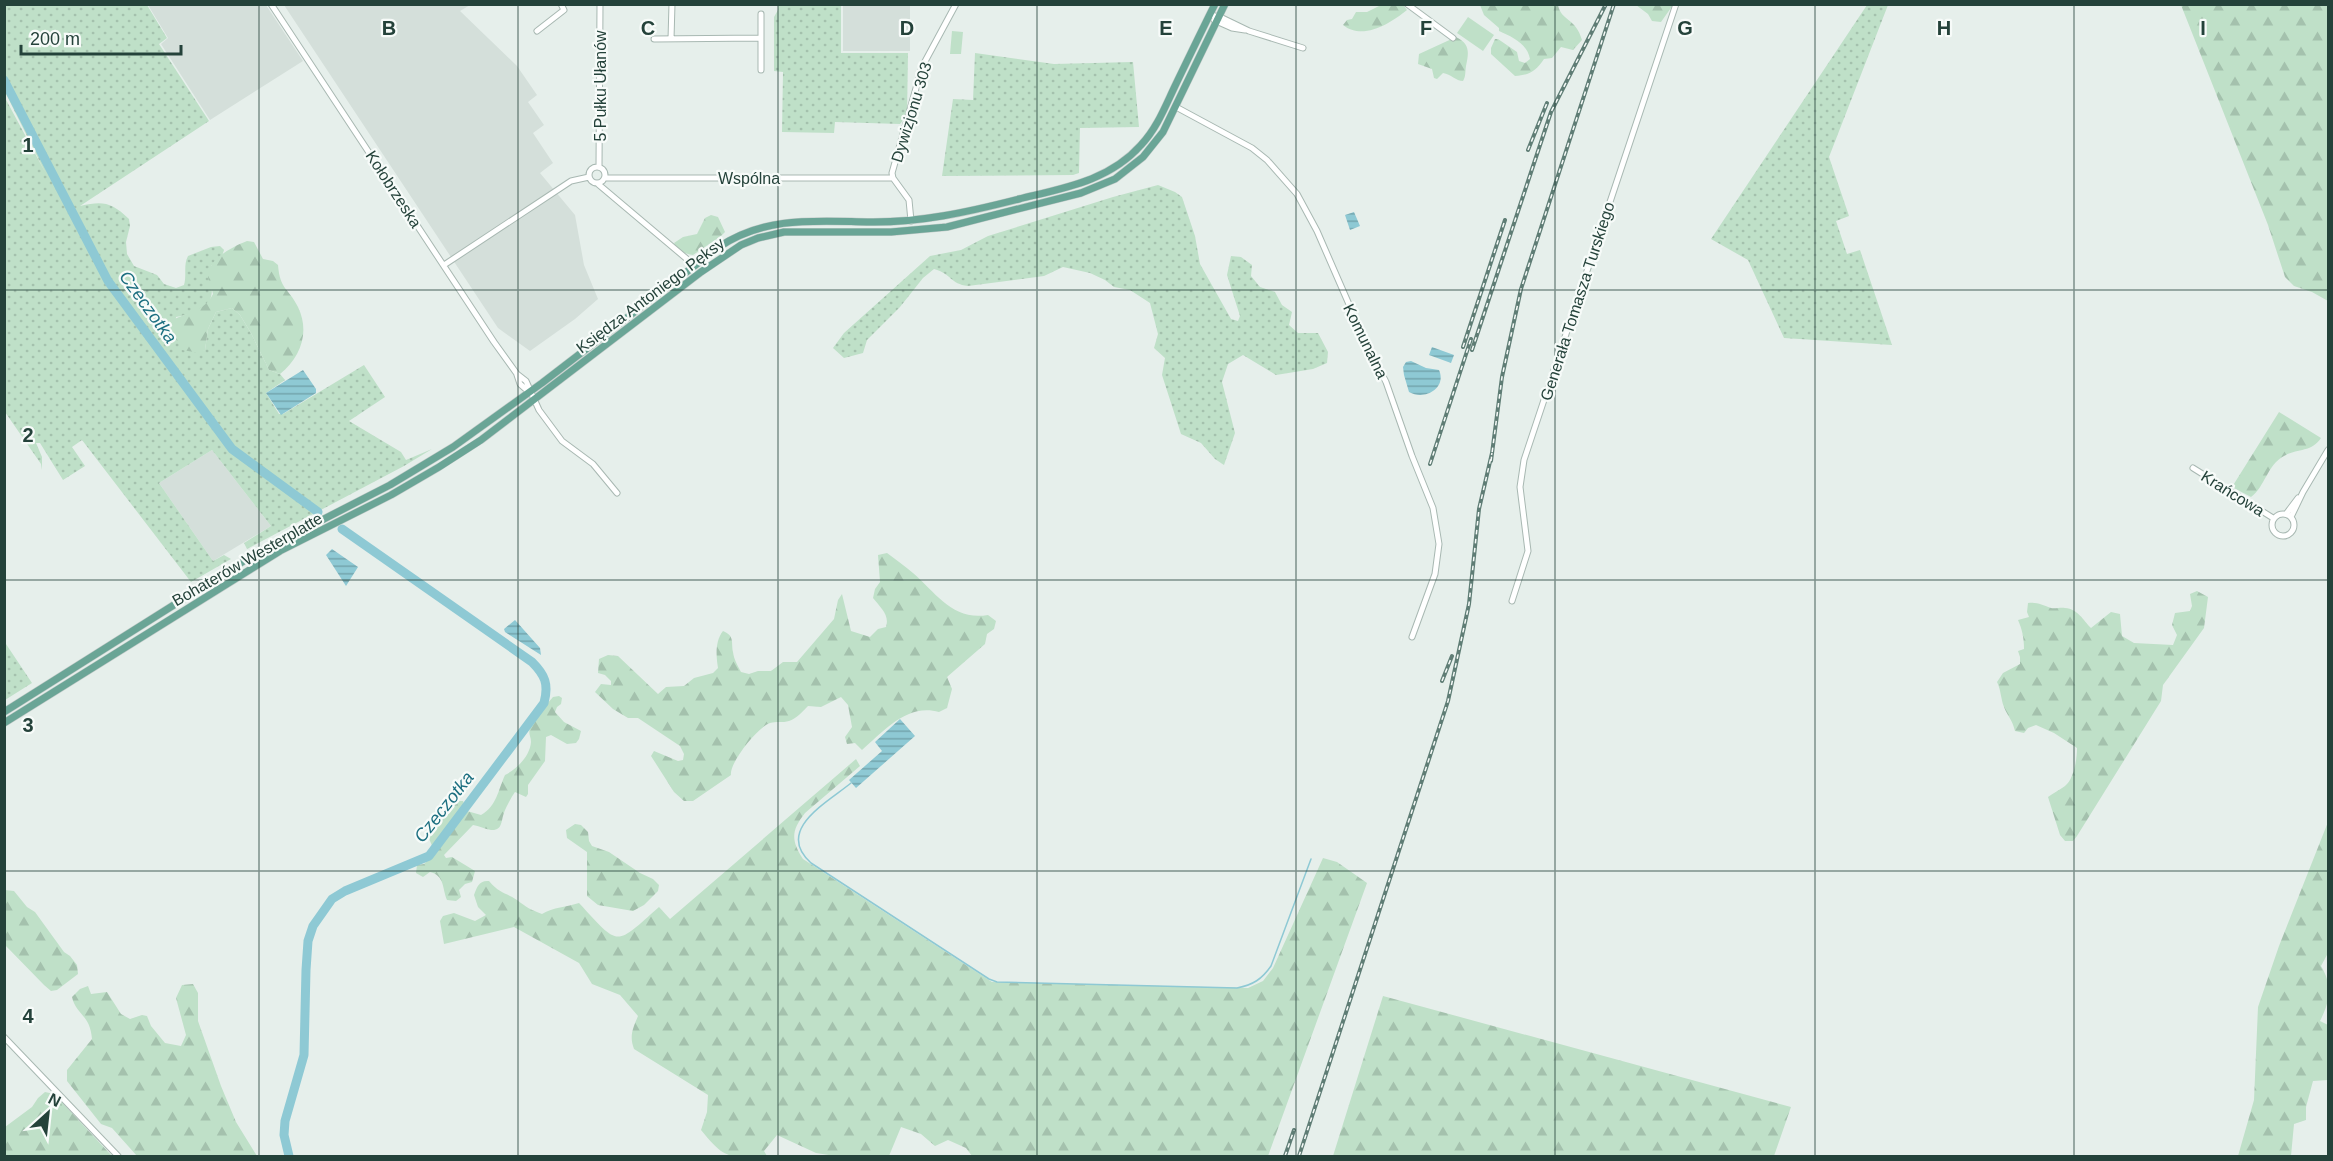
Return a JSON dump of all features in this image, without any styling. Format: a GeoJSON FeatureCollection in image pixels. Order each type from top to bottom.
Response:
{"type":"FeatureCollection","features":[{"type":"Feature","properties":{"kind":"main road","name":"Księdza Antoniego Pęksy"},"geometry":{"type":"LineString","coordinates":[[529,392],[694,265],[736,236],[776,223],[911,221],[958,215],[1075,185],[1101,176],[1118,166],[1142,145],[1155,126],[1215,4]]}},
{"type":"Feature","properties":{"kind":"main road","name":"Księdza Antoniego Pęksy"},"geometry":{"type":"LineString","coordinates":[[534,401],[709,266],[747,242],[771,234],[794,231],[891,232],[938,228],[1081,194],[1107,183],[1138,162],[1157,141],[1176,107],[1225,4]]}},
{"type":"Feature","properties":{"kind":"main road","name":"Bohaterów Westerplatte"},"geometry":{"type":"LineString","coordinates":[[4,712],[250,557],[432,461],[529,392]]}},
{"type":"Feature","properties":{"kind":"main road","name":"Bohaterów Westerplatte"},"geometry":{"type":"LineString","coordinates":[[4,723],[255,566],[439,467],[534,401]]}},
{"type":"Feature","properties":{"kind":"street","name":"Kołobrzeska"},"geometry":{"type":"LineString","coordinates":[[272,4],[444,266],[517,374],[525,381],[534,401],[562,441],[593,464],[617,493]]}},
{"type":"Feature","properties":{"kind":"street"},"geometry":{"type":"LineString","coordinates":[[537,31],[564,10],[561,4]]}},
{"type":"Feature","properties":{"kind":"street","name":"5 Pułku Ułanów"},"geometry":{"type":"LineString","coordinates":[[599,167],[600,4]]}},
{"type":"Feature","properties":{"kind":"street"},"geometry":{"type":"LineString","coordinates":[[671,39],[672,4]]}},
{"type":"Feature","properties":{"kind":"street","name":"Dywizjonu 303"},"geometry":{"type":"LineString","coordinates":[[911,221],[909,200],[893,178],[922,67],[956,4]]}},
{"type":"Feature","properties":{"kind":"street"},"geometry":{"type":"LineString","coordinates":[[1407,4],[1454,38]]}},
{"type":"Feature","properties":{"kind":"street","name":"Generała Tomasza Turskiego"},"geometry":{"type":"LineString","coordinates":[[1512,601],[1528,551],[1520,487],[1524,460],[1676,4]]}},
{"type":"Feature","properties":{"kind":"street"},"geometry":{"type":"LineString","coordinates":[[761,14],[761,70]]}},
{"type":"Feature","properties":{"kind":"street"},"geometry":{"type":"LineString","coordinates":[[1210,15],[1232,28],[1250,31],[1304,48]]}},
{"type":"Feature","properties":{"kind":"street"},"geometry":{"type":"LineString","coordinates":[[654,39],[761,38]]}},
{"type":"Feature","properties":{"kind":"street","name":"Komunalna"},"geometry":{"type":"LineString","coordinates":[[1176,107],[1252,148],[1267,160],[1297,194],[1317,231],[1365,341],[1386,382],[1433,508],[1439,544],[1435,574],[1412,637]]}},
{"type":"Feature","properties":{"kind":"street"},"geometry":{"type":"LineString","coordinates":[[589,177],[591,169],[599,167],[603,170],[605,178],[598,184]]}},
{"type":"Feature","properties":{"kind":"street"},"geometry":{"type":"LineString","coordinates":[[444,266],[571,181],[589,177]]}},
{"type":"Feature","properties":{"kind":"street"},"geometry":{"type":"LineString","coordinates":[[589,177],[694,265]]}},
{"type":"Feature","properties":{"kind":"street","name":"Wspólna"},"geometry":{"type":"LineString","coordinates":[[605,178],[893,178]]}},
{"type":"Feature","properties":{"kind":"street","name":"Krańcowa"},"geometry":{"type":"LineString","coordinates":[[2289,516],[2328,450]]}},
{"type":"Feature","properties":{"kind":"street","name":"Krańcowa"},"geometry":{"type":"LineString","coordinates":[[2193,468],[2273,518]]}},
{"type":"Feature","properties":{"kind":"street"},"geometry":{"type":"LineString","coordinates":[[2279,514],[2289,516],[2294,524],[2293,531],[2283,536],[2272,530],[2273,518],[2279,514]]}},
{"type":"Feature","properties":{"kind":"street"},"geometry":{"type":"LineString","coordinates":[[4,1037],[118,1156]]}},
{"type":"Feature","properties":{"kind":"shaded area"},"geometry":{"type":"Polygon","coordinates":[[[148,5],[266,5],[303,61],[210,120],[161,44],[168,38],[148,5]]]}},
{"type":"Feature","properties":{"kind":"shaded area"},"geometry":{"type":"Polygon","coordinates":[[[284,5],[470,5],[460,11],[517,66],[537,95],[528,102],[544,125],[533,133],[553,163],[540,173],[575,215],[584,265],[598,299],[575,319],[530,351],[498,328],[284,5]]]}},
{"type":"Feature","properties":{"kind":"shaded area"},"geometry":{"type":"Polygon","coordinates":[[[843,5],[910,5],[910,51],[843,51],[843,5]]]}},
{"type":"Feature","properties":{"kind":"shaded area"},"geometry":{"type":"Polygon","coordinates":[[[212,450],[271,526],[213,561],[159,483],[212,450]]]}},
{"type":"Feature","properties":{"kind":"green space"},"geometry":{"type":"Polygon","coordinates":[[[1673,4],[1661,22],[1652,21],[1648,14],[1636,5],[1673,4]]]}},
{"type":"Feature","properties":{"kind":"green space"},"geometry":{"type":"Polygon","coordinates":[[[5,5],[147,5],[167,38],[159,44],[209,121],[80,206],[101,203],[112,206],[123,213],[129,219],[127,254],[134,266],[157,275],[164,284],[176,288],[184,285],[188,256],[211,247],[220,246],[224,250],[222,256],[211,266],[212,288],[209,302],[199,311],[176,317],[175,337],[181,345],[195,351],[205,350],[208,329],[216,312],[232,308],[240,315],[251,333],[269,370],[280,374],[285,380],[266,393],[279,414],[283,414],[364,365],[385,397],[349,421],[401,452],[406,460],[432,449],[247,549],[244,543],[271,526],[212,450],[159,483],[213,561],[224,555],[231,559],[191,582],[82,440],[72,447],[85,466],[63,480],[40,443],[36,443],[42,457],[42,470],[41,464],[5,412],[4,96],[45,172],[5,92],[5,5]]]}},
{"type":"Feature","properties":{"kind":"green space"},"geometry":{"type":"Polygon","coordinates":[[[778,5],[841,5],[841,53],[908,53],[907,115],[900,124],[835,122],[834,133],[782,132],[783,72],[774,71],[774,17],[778,5]]]}},
{"type":"Feature","properties":{"kind":"green space"},"geometry":{"type":"Polygon","coordinates":[[[1381,5],[1403,5],[1407,10],[1385,25],[1368,31],[1359,31],[1343,25],[1347,20],[1352,19],[1356,12],[1367,12],[1381,5]]]}},
{"type":"Feature","properties":{"kind":"green space"},"geometry":{"type":"Polygon","coordinates":[[[1480,5],[1558,5],[1562,14],[1576,28],[1582,40],[1573,50],[1561,47],[1552,58],[1544,59],[1532,72],[1515,76],[1491,54],[1495,39],[1517,52],[1519,61],[1525,63],[1530,59],[1528,53],[1518,41],[1499,31],[1499,28],[1484,15],[1480,5]]]}},
{"type":"Feature","properties":{"kind":"green space"},"geometry":{"type":"Polygon","coordinates":[[[1867,5],[1888,5],[1829,157],[1849,216],[1836,221],[1847,254],[1860,250],[1892,345],[1784,338],[1748,260],[1711,239],[1867,5]]]}},
{"type":"Feature","properties":{"kind":"green space"},"geometry":{"type":"Polygon","coordinates":[[[2181,5],[2328,5],[2328,301],[2294,286],[2285,277],[2268,225],[2181,5]]]}},
{"type":"Feature","properties":{"kind":"green space"},"geometry":{"type":"Polygon","coordinates":[[[1468,17],[1494,35],[1483,51],[1457,33],[1468,17]]]}},
{"type":"Feature","properties":{"kind":"green space"},"geometry":{"type":"Polygon","coordinates":[[[952,31],[963,32],[961,54],[950,54],[952,31]]]}},
{"type":"Feature","properties":{"kind":"green space"},"geometry":{"type":"Polygon","coordinates":[[[1456,37],[1464,43],[1467,49],[1468,57],[1463,81],[1443,73],[1437,79],[1434,78],[1432,69],[1418,64],[1419,54],[1456,37]]]}},
{"type":"Feature","properties":{"kind":"green space"},"geometry":{"type":"Polygon","coordinates":[[[975,53],[1054,64],[1133,62],[1139,127],[1080,128],[1079,173],[1073,175],[942,176],[953,99],[973,100],[975,53]]]}},
{"type":"Feature","properties":{"kind":"green space"},"geometry":{"type":"Polygon","coordinates":[[[1158,185],[1182,197],[1195,236],[1200,264],[1231,319],[1238,321],[1240,316],[1227,275],[1231,256],[1241,257],[1252,265],[1251,276],[1260,287],[1275,292],[1282,305],[1292,312],[1289,325],[1298,333],[1318,333],[1328,352],[1327,363],[1313,369],[1276,375],[1243,355],[1228,364],[1222,382],[1235,433],[1224,465],[1215,459],[1201,443],[1181,434],[1162,375],[1165,358],[1154,348],[1158,334],[1150,303],[1130,290],[1114,287],[1090,273],[1063,267],[1044,276],[968,286],[934,269],[923,278],[900,307],[867,340],[863,353],[844,358],[833,348],[844,333],[930,256],[961,250],[988,236],[1158,185]]]}},
{"type":"Feature","properties":{"kind":"green space"},"geometry":{"type":"Polygon","coordinates":[[[711,215],[718,217],[725,232],[721,236],[693,255],[678,248],[674,243],[683,237],[697,234],[705,218],[711,215]]]}},
{"type":"Feature","properties":{"kind":"green space"},"geometry":{"type":"Polygon","coordinates":[[[247,241],[254,242],[263,259],[273,261],[278,265],[283,284],[302,316],[303,335],[298,352],[280,374],[269,370],[251,333],[240,315],[232,308],[216,312],[208,329],[205,350],[200,353],[182,350],[175,337],[169,333],[166,324],[198,309],[209,301],[213,294],[208,276],[212,264],[229,250],[247,241]]]}},
{"type":"Feature","properties":{"kind":"green space"},"geometry":{"type":"Polygon","coordinates":[[[2279,412],[2321,438],[2313,446],[2278,460],[2260,488],[2251,497],[2232,487],[2279,412]]]}},
{"type":"Feature","properties":{"kind":"green space"},"geometry":{"type":"Polygon","coordinates":[[[887,553],[955,610],[976,616],[988,615],[996,621],[994,629],[987,634],[985,644],[947,677],[952,689],[947,708],[939,712],[927,710],[906,715],[888,727],[862,750],[855,743],[847,744],[845,737],[852,727],[848,705],[841,697],[821,707],[808,706],[792,720],[772,722],[765,726],[739,754],[731,775],[693,801],[684,801],[674,792],[651,756],[654,751],[678,761],[683,760],[684,754],[680,746],[638,718],[628,718],[613,709],[595,692],[601,684],[611,685],[611,681],[605,675],[598,673],[599,659],[608,655],[618,656],[658,694],[666,687],[684,686],[694,678],[713,673],[718,668],[717,644],[723,631],[731,637],[734,658],[741,672],[749,674],[771,671],[783,662],[797,662],[834,619],[838,600],[842,594],[851,631],[870,637],[878,629],[886,627],[887,623],[884,611],[873,598],[880,582],[878,555],[887,553]]]}},
{"type":"Feature","properties":{"kind":"green space"},"geometry":{"type":"Polygon","coordinates":[[[2197,591],[2208,597],[2204,628],[2163,685],[2161,701],[2077,836],[2073,841],[2065,841],[2060,835],[2048,797],[2065,786],[2071,779],[2076,763],[2077,748],[2054,733],[2036,725],[2028,728],[2024,733],[2015,731],[2004,707],[1997,682],[2003,673],[2020,664],[2018,651],[2024,649],[2024,645],[2018,620],[2029,617],[2028,603],[2073,610],[2091,628],[2111,612],[2120,614],[2122,636],[2134,643],[2173,645],[2177,635],[2172,625],[2175,613],[2190,611],[2192,606],[2190,594],[2197,591]]]}},
{"type":"Feature","properties":{"kind":"green space"},"geometry":{"type":"Polygon","coordinates":[[[4,641],[32,683],[5,700],[4,700],[4,641]]]}},
{"type":"Feature","properties":{"kind":"green space"},"geometry":{"type":"Polygon","coordinates":[[[553,697],[562,698],[561,704],[555,712],[564,722],[581,731],[579,739],[576,743],[567,744],[551,735],[546,737],[545,761],[528,785],[526,797],[515,792],[498,829],[491,830],[473,825],[444,855],[446,858],[452,857],[475,871],[472,882],[465,884],[459,890],[461,897],[456,901],[447,900],[438,876],[430,872],[423,877],[416,873],[417,865],[424,864],[435,853],[428,836],[454,801],[463,801],[467,811],[481,815],[491,807],[505,775],[518,766],[528,752],[531,742],[529,730],[532,724],[553,697]]]}},
{"type":"Feature","properties":{"kind":"green space"},"geometry":{"type":"Polygon","coordinates":[[[856,759],[860,766],[805,813],[797,825],[794,836],[803,859],[992,982],[1248,988],[1263,981],[1273,968],[1323,858],[1337,862],[1367,883],[1268,1156],[972,1156],[966,1148],[948,1140],[935,1146],[921,1134],[901,1127],[889,1156],[835,1156],[816,1153],[777,1135],[764,1151],[767,1156],[729,1155],[717,1147],[701,1130],[707,1112],[708,1095],[634,1049],[632,1036],[638,1016],[620,995],[592,984],[579,963],[514,927],[444,944],[440,921],[443,916],[454,913],[475,921],[486,915],[478,907],[474,895],[479,885],[486,881],[542,914],[555,908],[579,903],[602,928],[618,936],[625,935],[659,907],[670,919],[856,759]]]}},
{"type":"Feature","properties":{"kind":"green space"},"geometry":{"type":"Polygon","coordinates":[[[2328,822],[2328,953],[2321,966],[2329,987],[2329,994],[2320,1021],[2328,1025],[2328,1080],[2313,1081],[2306,1107],[2306,1120],[2294,1124],[2291,1156],[2238,1156],[2254,1100],[2258,1007],[2279,946],[2328,822]]]}},
{"type":"Feature","properties":{"kind":"green space"},"geometry":{"type":"Polygon","coordinates":[[[575,824],[581,825],[588,832],[592,846],[609,852],[653,879],[659,885],[658,891],[644,905],[633,911],[598,905],[587,896],[587,852],[567,838],[566,830],[575,824]]]}},
{"type":"Feature","properties":{"kind":"green space"},"geometry":{"type":"Polygon","coordinates":[[[5,890],[14,891],[27,907],[35,912],[64,952],[77,965],[78,974],[57,990],[51,991],[44,985],[5,945],[5,890]]]}},
{"type":"Feature","properties":{"kind":"green space"},"geometry":{"type":"Polygon","coordinates":[[[193,984],[198,993],[198,1021],[221,1086],[236,1122],[257,1156],[137,1156],[112,1128],[101,1124],[67,1081],[67,1070],[92,1039],[89,1024],[72,997],[80,989],[88,986],[91,994],[107,992],[121,1014],[130,1019],[142,1015],[147,1016],[151,1026],[165,1043],[181,1046],[186,1035],[176,998],[182,985],[193,984]]]}},
{"type":"Feature","properties":{"kind":"green space"},"geometry":{"type":"Polygon","coordinates":[[[1383,996],[1791,1107],[1774,1156],[1333,1156],[1383,996]]]}},
{"type":"Feature","properties":{"kind":"green space"},"geometry":{"type":"Polygon","coordinates":[[[45,1092],[54,1094],[112,1156],[5,1156],[5,1127],[32,1107],[45,1092]]]}},
{"type":"Feature","properties":{"kind":"water"},"geometry":{"type":"Polygon","coordinates":[[[1354,212],[1360,226],[1350,230],[1345,215],[1354,212]]]}},
{"type":"Feature","properties":{"kind":"water"},"geometry":{"type":"Polygon","coordinates":[[[1432,347],[1454,355],[1451,363],[1429,355],[1432,347]]]}},
{"type":"Feature","properties":{"kind":"water"},"geometry":{"type":"Polygon","coordinates":[[[1411,361],[1426,368],[1439,370],[1440,382],[1433,391],[1422,395],[1409,392],[1403,367],[1406,362],[1411,361]]]}},
{"type":"Feature","properties":{"kind":"water"},"geometry":{"type":"Polygon","coordinates":[[[303,370],[316,389],[316,393],[281,415],[266,393],[303,370]]]}},
{"type":"Feature","properties":{"kind":"water"},"geometry":{"type":"Polygon","coordinates":[[[332,549],[358,567],[346,586],[326,555],[332,549]]]}},
{"type":"Feature","properties":{"kind":"water"},"geometry":{"type":"Polygon","coordinates":[[[515,620],[540,648],[541,655],[505,632],[504,629],[515,620]]]}},
{"type":"Feature","properties":{"kind":"water"},"geometry":{"type":"Polygon","coordinates":[[[900,719],[915,736],[856,788],[849,780],[882,751],[875,742],[900,719]]]}},
{"type":"Feature","properties":{"kind":"waterway","name":"Czeczotka"},"geometry":{"type":"LineString","coordinates":[[4,80],[108,281],[232,449],[318,512]]}},
{"type":"Feature","properties":{"kind":"waterway","name":"Czeczotka"},"geometry":{"type":"LineString","coordinates":[[289,1156],[284,1135],[285,1121],[304,1055],[308,941],[313,926],[332,899],[345,891],[429,856],[544,703],[546,690],[543,676],[532,662],[342,529]]}},
{"type":"Feature","properties":{"kind":"waterway"},"geometry":{"type":"LineString","coordinates":[[851,783],[808,818],[801,828],[798,839],[801,851],[811,863],[997,982],[1237,988],[1248,985],[1261,978],[1271,966],[1311,859]]}},
{"type":"Feature","properties":{"kind":"railway"},"geometry":{"type":"LineString","coordinates":[[1472,350],[1551,112],[1606,4]]}},
{"type":"Feature","properties":{"kind":"railway"},"geometry":{"type":"LineString","coordinates":[[1491,461],[1502,377],[1521,289],[1614,4]]}},
{"type":"Feature","properties":{"kind":"railway"},"geometry":{"type":"LineString","coordinates":[[1528,150],[1547,103]]}},
{"type":"Feature","properties":{"kind":"railway"},"geometry":{"type":"LineString","coordinates":[[1463,347],[1505,220]]}},
{"type":"Feature","properties":{"kind":"railway"},"geometry":{"type":"LineString","coordinates":[[1430,464],[1471,339]]}},
{"type":"Feature","properties":{"kind":"railway"},"geometry":{"type":"LineString","coordinates":[[1299,1156],[1448,701],[1469,604],[1479,509],[1492,453]]}},
{"type":"Feature","properties":{"kind":"railway"},"geometry":{"type":"LineString","coordinates":[[1442,681],[1452,656]]}},
{"type":"Feature","properties":{"kind":"railway"},"geometry":{"type":"LineString","coordinates":[[1285,1156],[1294,1130]]}}]}
